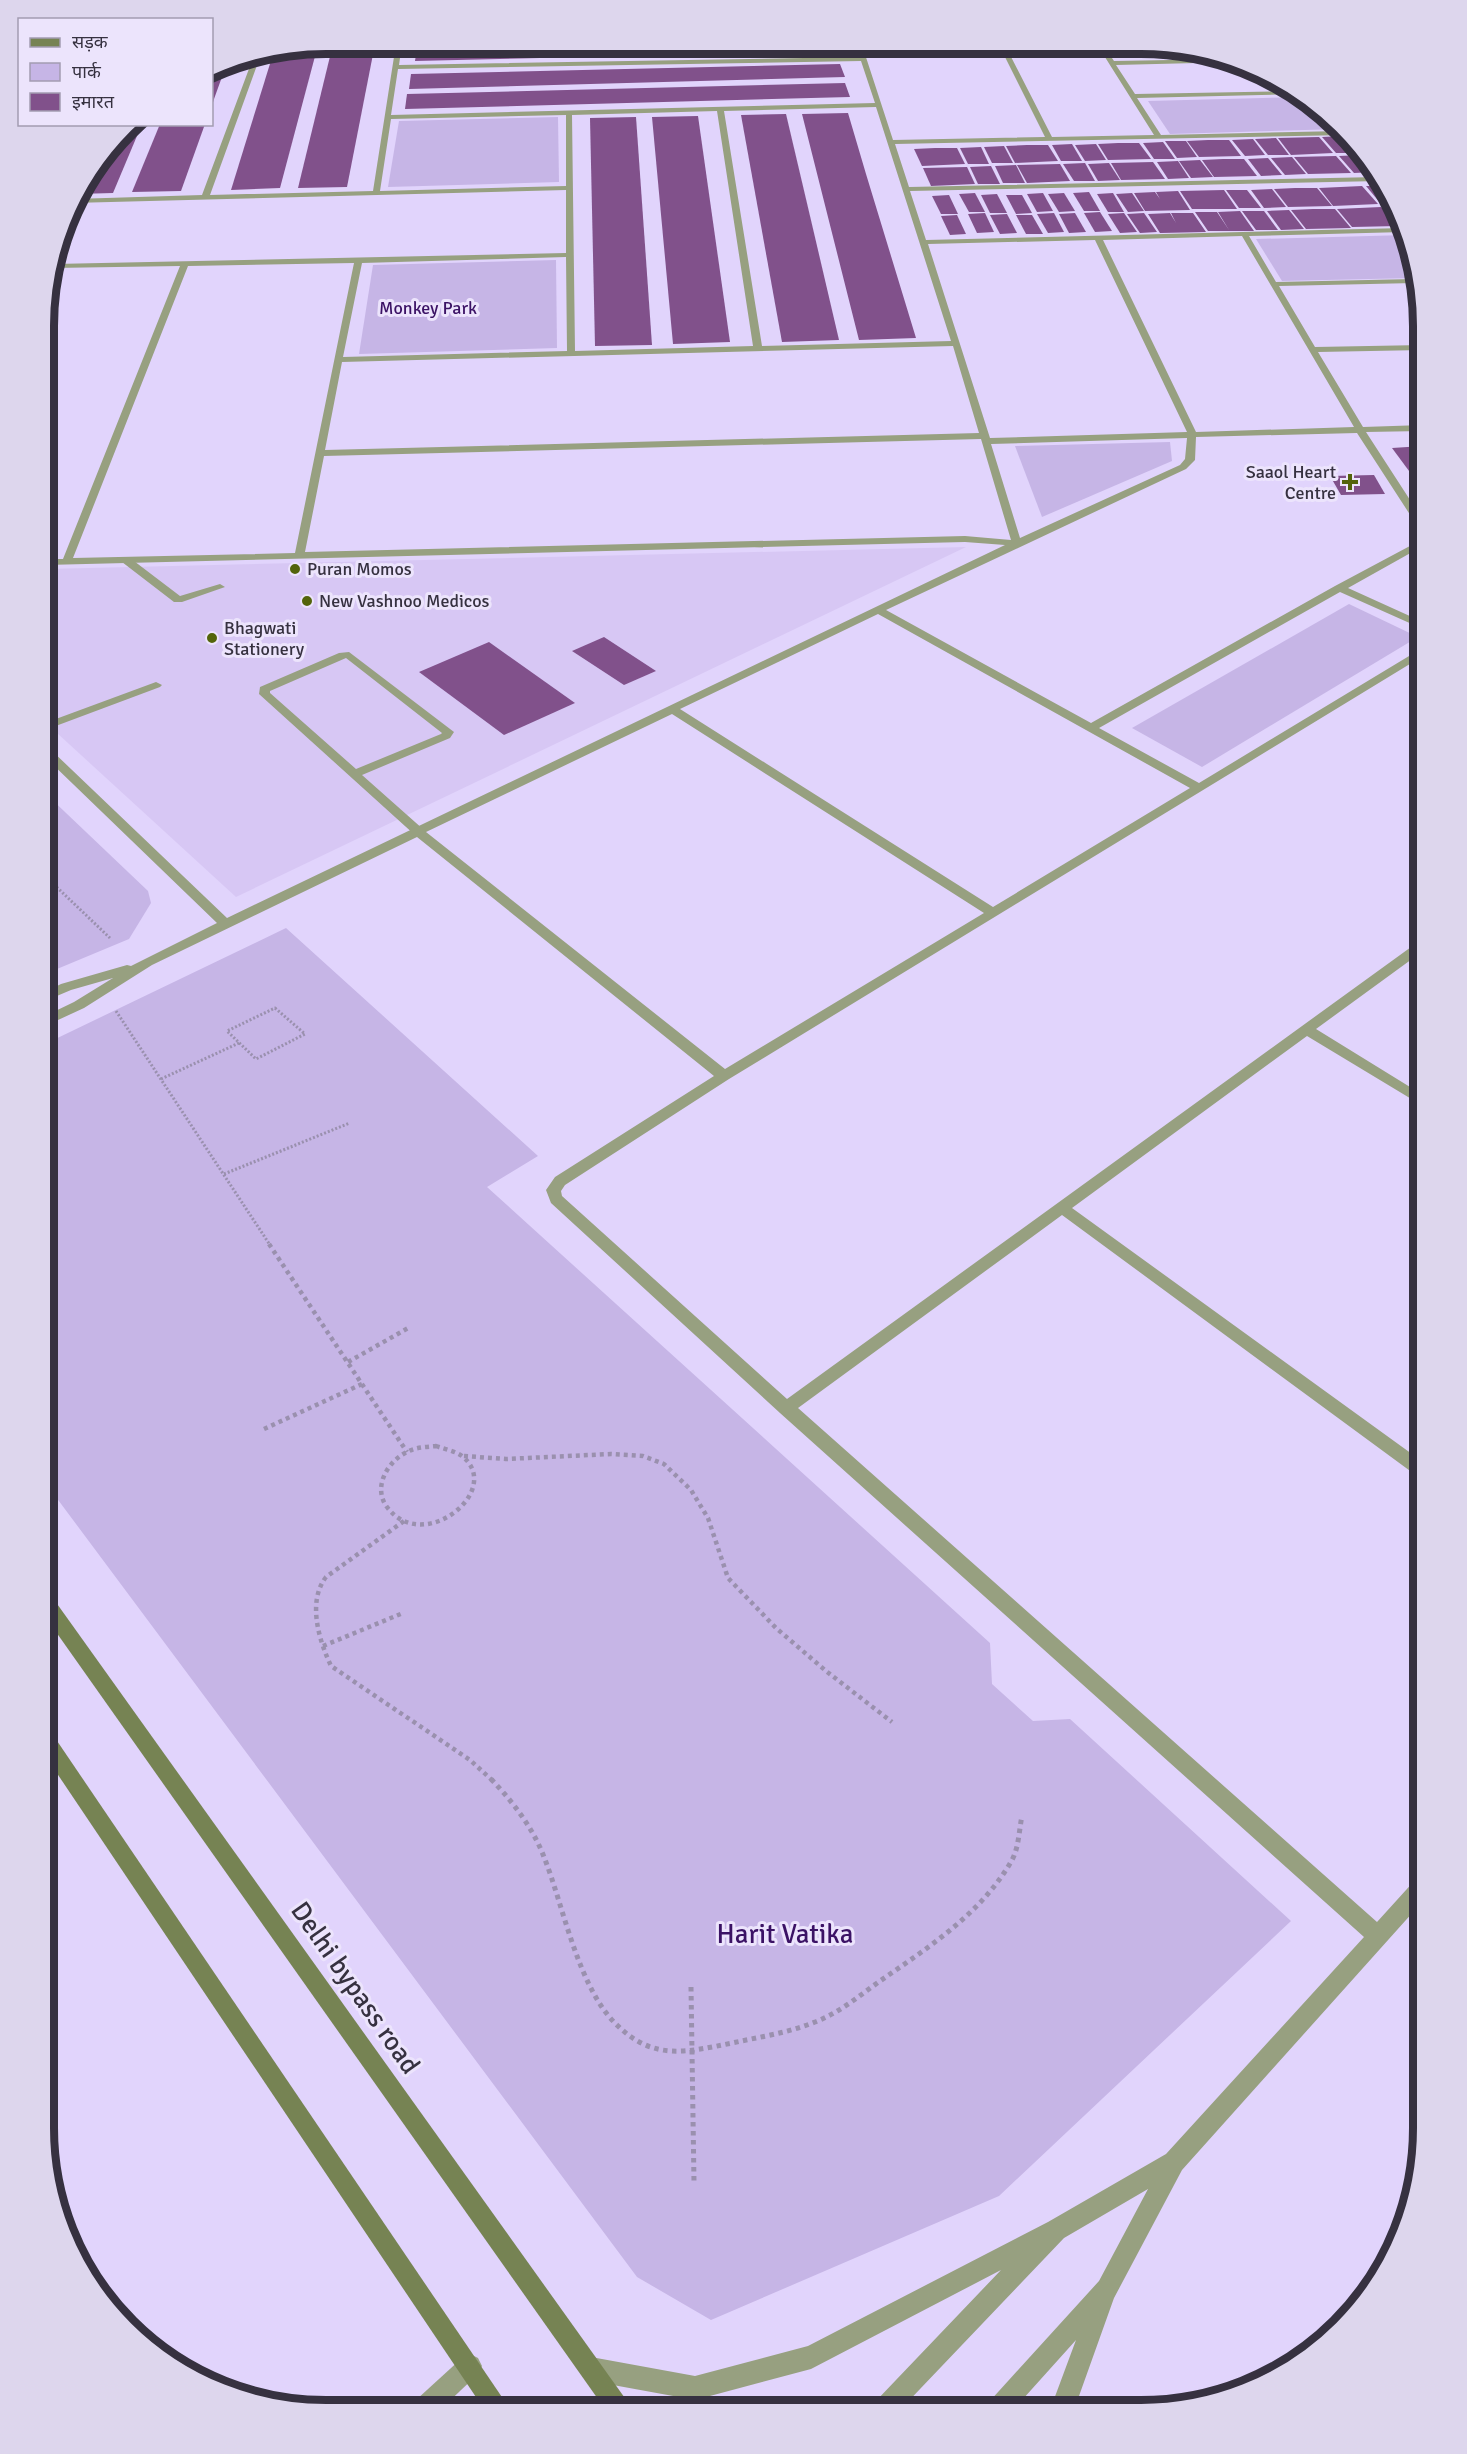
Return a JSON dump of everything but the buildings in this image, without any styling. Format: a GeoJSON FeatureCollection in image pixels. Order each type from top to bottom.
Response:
{"type":"FeatureCollection","features":[{"type":"Feature","properties":{"kind":"main road","name":"Delhi bypass road"},"geometry":{"type":"LineString","coordinates":[[54,1614],[613,2400]]}},
{"type":"Feature","properties":{"kind":"main road"},"geometry":{"type":"LineString","coordinates":[[54,1753],[492,2400]]}},
{"type":"Feature","properties":{"kind":"street"},"geometry":{"type":"LineString","coordinates":[[376,193],[398,54]]}},
{"type":"Feature","properties":{"kind":"street"},"geometry":{"type":"LineString","coordinates":[[862,54],[956,343],[1017,543]]}},
{"type":"Feature","properties":{"kind":"street"},"geometry":{"type":"LineString","coordinates":[[1007,54],[1050,139]]}},
{"type":"Feature","properties":{"kind":"street"},"geometry":{"type":"LineString","coordinates":[[1106,54],[1159,137]]}},
{"type":"Feature","properties":{"kind":"street"},"geometry":{"type":"LineString","coordinates":[[1190,58],[1193,62]]}},
{"type":"Feature","properties":{"kind":"street"},"geometry":{"type":"LineString","coordinates":[[396,67],[864,59]]}},
{"type":"Feature","properties":{"kind":"street"},"geometry":{"type":"LineString","coordinates":[[1112,63],[1206,62]]}},
{"type":"Feature","properties":{"kind":"street"},"geometry":{"type":"LineString","coordinates":[[205,198],[255,63]]}},
{"type":"Feature","properties":{"kind":"street"},"geometry":{"type":"LineString","coordinates":[[1133,96],[1282,93]]}},
{"type":"Feature","properties":{"kind":"street"},"geometry":{"type":"LineString","coordinates":[[388,117],[879,105]]}},
{"type":"Feature","properties":{"kind":"street"},"geometry":{"type":"LineString","coordinates":[[720,109],[758,348]]}},
{"type":"Feature","properties":{"kind":"street"},"geometry":{"type":"LineString","coordinates":[[569,113],[571,353]]}},
{"type":"Feature","properties":{"kind":"street"},"geometry":{"type":"LineString","coordinates":[[891,142],[1332,133]]}},
{"type":"Feature","properties":{"kind":"street"},"geometry":{"type":"LineString","coordinates":[[906,189],[1370,179]]}},
{"type":"Feature","properties":{"kind":"street"},"geometry":{"type":"LineString","coordinates":[[85,201],[570,188]]}},
{"type":"Feature","properties":{"kind":"street"},"geometry":{"type":"LineString","coordinates":[[923,242],[1396,230]]}},
{"type":"Feature","properties":{"kind":"street"},"geometry":{"type":"LineString","coordinates":[[1244,234],[1360,430],[1413,509]]}},
{"type":"Feature","properties":{"kind":"street"},"geometry":{"type":"LineString","coordinates":[[54,1017],[103,991],[147,963],[226,924],[420,833],[1017,543],[1183,467],[1190,460],[1192,434],[1098,238]]}},
{"type":"Feature","properties":{"kind":"street"},"geometry":{"type":"LineString","coordinates":[[61,266],[570,255]]}},
{"type":"Feature","properties":{"kind":"street"},"geometry":{"type":"LineString","coordinates":[[299,556],[358,261]]}},
{"type":"Feature","properties":{"kind":"street"},"geometry":{"type":"LineString","coordinates":[[67,561],[185,264]]}},
{"type":"Feature","properties":{"kind":"street"},"geometry":{"type":"LineString","coordinates":[[1274,284],[1409,281]]}},
{"type":"Feature","properties":{"kind":"street"},"geometry":{"type":"LineString","coordinates":[[338,360],[956,343]]}},
{"type":"Feature","properties":{"kind":"street"},"geometry":{"type":"LineString","coordinates":[[1312,350],[1413,347]]}},
{"type":"Feature","properties":{"kind":"street"},"geometry":{"type":"LineString","coordinates":[[320,453],[1413,428]]}},
{"type":"Feature","properties":{"kind":"street"},"geometry":{"type":"LineString","coordinates":[[54,562],[964,539],[1017,543]]}},
{"type":"Feature","properties":{"kind":"street"},"geometry":{"type":"LineString","coordinates":[[1091,728],[1413,547]]}},
{"type":"Feature","properties":{"kind":"street"},"geometry":{"type":"LineString","coordinates":[[126,560],[178,600],[220,587]]}},
{"type":"Feature","properties":{"kind":"street"},"geometry":{"type":"LineString","coordinates":[[1339,588],[1413,621]]}},
{"type":"Feature","properties":{"kind":"street"},"geometry":{"type":"LineString","coordinates":[[878,610],[1199,788]]}},
{"type":"Feature","properties":{"kind":"street"},"geometry":{"type":"LineString","coordinates":[[355,774],[446,736],[448,732],[349,655],[342,655],[264,689],[265,694],[420,833],[724,1076]]}},
{"type":"Feature","properties":{"kind":"street"},"geometry":{"type":"LineString","coordinates":[[1378,1935],[786,1408],[556,1199],[553,1190],[560,1181],[724,1076],[1413,658]]}},
{"type":"Feature","properties":{"kind":"street"},"geometry":{"type":"LineString","coordinates":[[54,724],[156,685]]}},
{"type":"Feature","properties":{"kind":"street"},"geometry":{"type":"LineString","coordinates":[[672,710],[993,913]]}},
{"type":"Feature","properties":{"kind":"street"},"geometry":{"type":"LineString","coordinates":[[54,759],[226,924]]}},
{"type":"Feature","properties":{"kind":"street"},"geometry":{"type":"LineString","coordinates":[[786,1408],[1413,952]]}},
{"type":"Feature","properties":{"kind":"street"},"geometry":{"type":"LineString","coordinates":[[54,993],[147,963]]}},
{"type":"Feature","properties":{"kind":"street"},"geometry":{"type":"LineString","coordinates":[[1307,1030],[1413,1095]]}},
{"type":"Feature","properties":{"kind":"street"},"geometry":{"type":"LineString","coordinates":[[1062,1208],[1413,1464]]}},
{"type":"Feature","properties":{"kind":"street"},"geometry":{"type":"LineString","coordinates":[[1066,2400],[1107,2289],[1174,2162],[1413,1897]]}},
{"type":"Feature","properties":{"kind":"street"},"geometry":{"type":"LineString","coordinates":[[591,2369],[695,2388],[811,2357],[1056,2230],[1174,2162]]}},
{"type":"Feature","properties":{"kind":"street"},"geometry":{"type":"LineString","coordinates":[[893,2400],[1056,2230]]}},
{"type":"Feature","properties":{"kind":"street"},"geometry":{"type":"LineString","coordinates":[[1007,2400],[1107,2289]]}},
{"type":"Feature","properties":{"kind":"street"},"geometry":{"type":"LineString","coordinates":[[434,2400],[470,2366]]}},
{"type":"Feature","properties":{"kind":"path"},"geometry":{"type":"LineString","coordinates":[[54,885],[110,938]]}},
{"type":"Feature","properties":{"kind":"path"},"geometry":{"type":"LineString","coordinates":[[103,991],[407,1452]]}},
{"type":"Feature","properties":{"kind":"path"},"geometry":{"type":"LineString","coordinates":[[275,1008],[305,1034],[256,1059],[240,1043],[227,1031],[275,1008]]}},
{"type":"Feature","properties":{"kind":"path"},"geometry":{"type":"LineString","coordinates":[[161,1078],[240,1043]]}},
{"type":"Feature","properties":{"kind":"path"},"geometry":{"type":"LineString","coordinates":[[224,1174],[350,1124]]}},
{"type":"Feature","properties":{"kind":"path"},"geometry":{"type":"LineString","coordinates":[[348,1362],[410,1327]]}},
{"type":"Feature","properties":{"kind":"path"},"geometry":{"type":"LineString","coordinates":[[264,1429],[362,1384]]}},
{"type":"Feature","properties":{"kind":"path"},"geometry":{"type":"LineString","coordinates":[[436,1446],[452,1449],[464,1456],[472,1467],[475,1480],[472,1493],[464,1506],[452,1516],[436,1522],[419,1524],[404,1521],[393,1515],[385,1505],[381,1494],[381,1481],[386,1470],[407,1452],[436,1446]]}},
{"type":"Feature","properties":{"kind":"path"},"geometry":{"type":"LineString","coordinates":[[464,1456],[506,1459],[611,1454],[643,1456],[664,1464],[691,1490],[708,1518],[728,1578],[777,1628],[826,1671],[892,1722]]}},
{"type":"Feature","properties":{"kind":"path"},"geometry":{"type":"LineString","coordinates":[[404,1521],[326,1577],[318,1588],[318,1618],[323,1646],[331,1666],[488,1773],[512,1802],[544,1854],[586,1978],[620,2031],[640,2043],[663,2052],[692,2050],[771,2035],[826,2017],[961,1923],[982,1900],[1013,1858],[1022,1816]]}},
{"type":"Feature","properties":{"kind":"path"},"geometry":{"type":"LineString","coordinates":[[323,1646],[403,1613]]}},
{"type":"Feature","properties":{"kind":"path"},"geometry":{"type":"LineString","coordinates":[[691,1987],[694,2182]]}},
{"type":"Feature","properties":{"kind":"shaded area"},"geometry":{"type":"Polygon","coordinates":[[[966,547],[236,897],[54,730],[54,569],[966,547]]]}},
{"type":"Feature","properties":{"kind":"green space"},"geometry":{"type":"Polygon","coordinates":[[[1288,97],[1307,110],[1328,129],[1170,134],[1148,101],[1288,97]]]}},
{"type":"Feature","properties":{"kind":"green space"},"geometry":{"type":"Polygon","coordinates":[[[558,117],[559,182],[388,187],[399,121],[558,117]]]}},
{"type":"Feature","properties":{"kind":"green space"},"geometry":{"type":"Polygon","coordinates":[[[1398,235],[1409,278],[1282,281],[1256,239],[1398,235]]]}},
{"type":"Feature","properties":{"kind":"green space","name":"Monkey Park"},"geometry":{"type":"Polygon","coordinates":[[[556,260],[557,348],[359,354],[373,265],[556,260]]]}},
{"type":"Feature","properties":{"kind":"green space"},"geometry":{"type":"Polygon","coordinates":[[[1170,442],[1172,461],[1042,517],[1015,446],[1170,442]]]}},
{"type":"Feature","properties":{"kind":"green space"},"geometry":{"type":"Polygon","coordinates":[[[1349,604],[1413,635],[1413,640],[1202,767],[1132,728],[1349,604]]]}},
{"type":"Feature","properties":{"kind":"green space"},"geometry":{"type":"Polygon","coordinates":[[[54,802],[148,891],[151,903],[129,939],[54,970],[54,802]]]}},
{"type":"Feature","properties":{"kind":"green space","name":"Harit Vatika"},"geometry":{"type":"Polygon","coordinates":[[[286,928],[538,1156],[487,1187],[990,1643],[992,1684],[1033,1721],[1070,1719],[1291,1921],[999,2196],[711,2320],[637,2277],[54,1494],[54,1040],[286,928]]]}},
{"type":"Feature","properties":{"kind":"place","name":"Saaol Heart Centre"},"geometry":{"type":"Point","coordinates":[1350,482]}},
{"type":"Feature","properties":{"kind":"place","name":"Puran Momos"},"geometry":{"type":"Point","coordinates":[295,569]}},
{"type":"Feature","properties":{"kind":"place","name":"New Vashnoo Medicos"},"geometry":{"type":"Point","coordinates":[307,601]}},
{"type":"Feature","properties":{"kind":"place","name":"Bhagwati Stationery"},"geometry":{"type":"Point","coordinates":[212,638]}}]}
